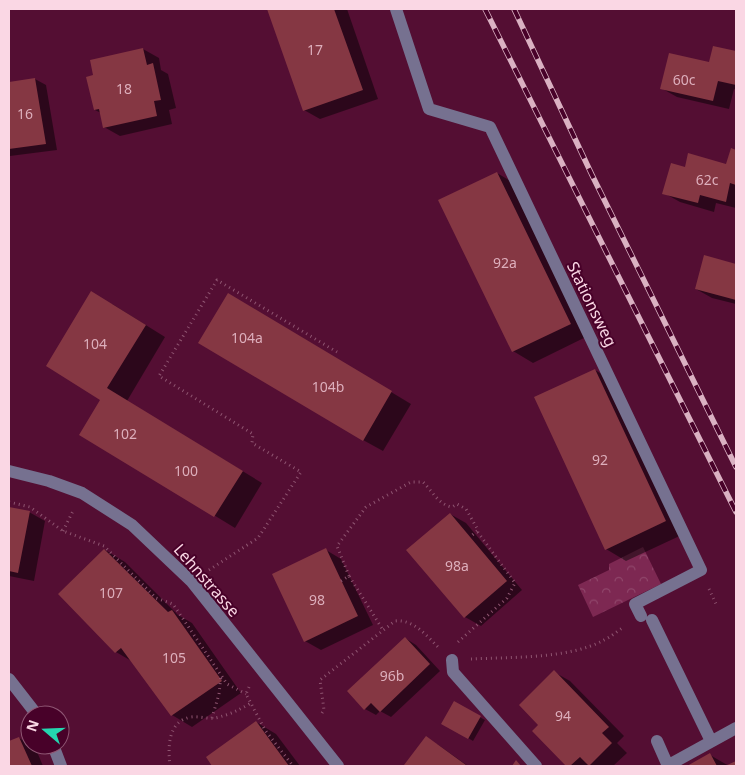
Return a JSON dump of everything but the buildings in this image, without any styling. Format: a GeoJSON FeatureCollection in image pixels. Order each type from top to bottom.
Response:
{"type":"FeatureCollection","features":[{"type":"Feature","properties":{"kind":"street","name":"Stationsweg"},"geometry":{"type":"LineString","coordinates":[[396,9],[429,109],[490,127],[701,570],[636,604],[646,618],[711,741]]}},
{"type":"Feature","properties":{"kind":"street","name":"Lehnstrasse"},"geometry":{"type":"LineString","coordinates":[[9,471],[49,481],[82,494],[132,525],[192,582],[338,766]]}},
{"type":"Feature","properties":{"kind":"street"},"geometry":{"type":"LineString","coordinates":[[452,654],[453,672],[536,766]]}},
{"type":"Feature","properties":{"kind":"street"},"geometry":{"type":"LineString","coordinates":[[9,679],[29,705]]}},
{"type":"Feature","properties":{"kind":"street"},"geometry":{"type":"LineString","coordinates":[[657,742],[668,766],[736,728]]}},
{"type":"Feature","properties":{"kind":"path"},"geometry":{"type":"LineString","coordinates":[[202,575],[258,538],[301,472],[252,443],[253,434],[159,376],[195,315],[217,280],[337,352]]}},
{"type":"Feature","properties":{"kind":"path"},"geometry":{"type":"LineString","coordinates":[[383,630],[349,576],[337,546],[366,507],[411,482],[423,482],[440,502],[452,507],[457,504],[466,509],[477,531],[515,583],[507,598],[452,654]]}},
{"type":"Feature","properties":{"kind":"path"},"geometry":{"type":"LineString","coordinates":[[9,502],[30,507],[63,531],[104,546],[156,598],[174,604],[228,684],[246,694],[265,730],[293,766]]}},
{"type":"Feature","properties":{"kind":"path"},"geometry":{"type":"LineString","coordinates":[[63,531],[75,507]]}},
{"type":"Feature","properties":{"kind":"path"},"geometry":{"type":"LineString","coordinates":[[470,537],[477,531]]}},
{"type":"Feature","properties":{"kind":"path"},"geometry":{"type":"LineString","coordinates":[[341,581],[349,576]]}},
{"type":"Feature","properties":{"kind":"path"},"geometry":{"type":"LineString","coordinates":[[212,718],[219,694],[222,674]]}},
{"type":"Feature","properties":{"kind":"path"},"geometry":{"type":"LineString","coordinates":[[246,694],[251,681]]}},
{"type":"Feature","properties":{"kind":"path"},"geometry":{"type":"LineString","coordinates":[[170,766],[168,748],[172,733],[179,723],[190,717],[212,718],[234,714],[251,703]]}},
{"type":"Feature","properties":{"kind":"green space"},"geometry":{"type":"Polygon","coordinates":[[[643,547],[661,584],[593,617],[578,585],[609,570],[609,564],[643,547]]]}},
{"type":"Feature","properties":{"kind":"railway"},"geometry":{"type":"LineString","coordinates":[[485,9],[736,512]]}},
{"type":"Feature","properties":{"kind":"railway"},"geometry":{"type":"LineString","coordinates":[[514,9],[592,175],[736,467]]}}]}
